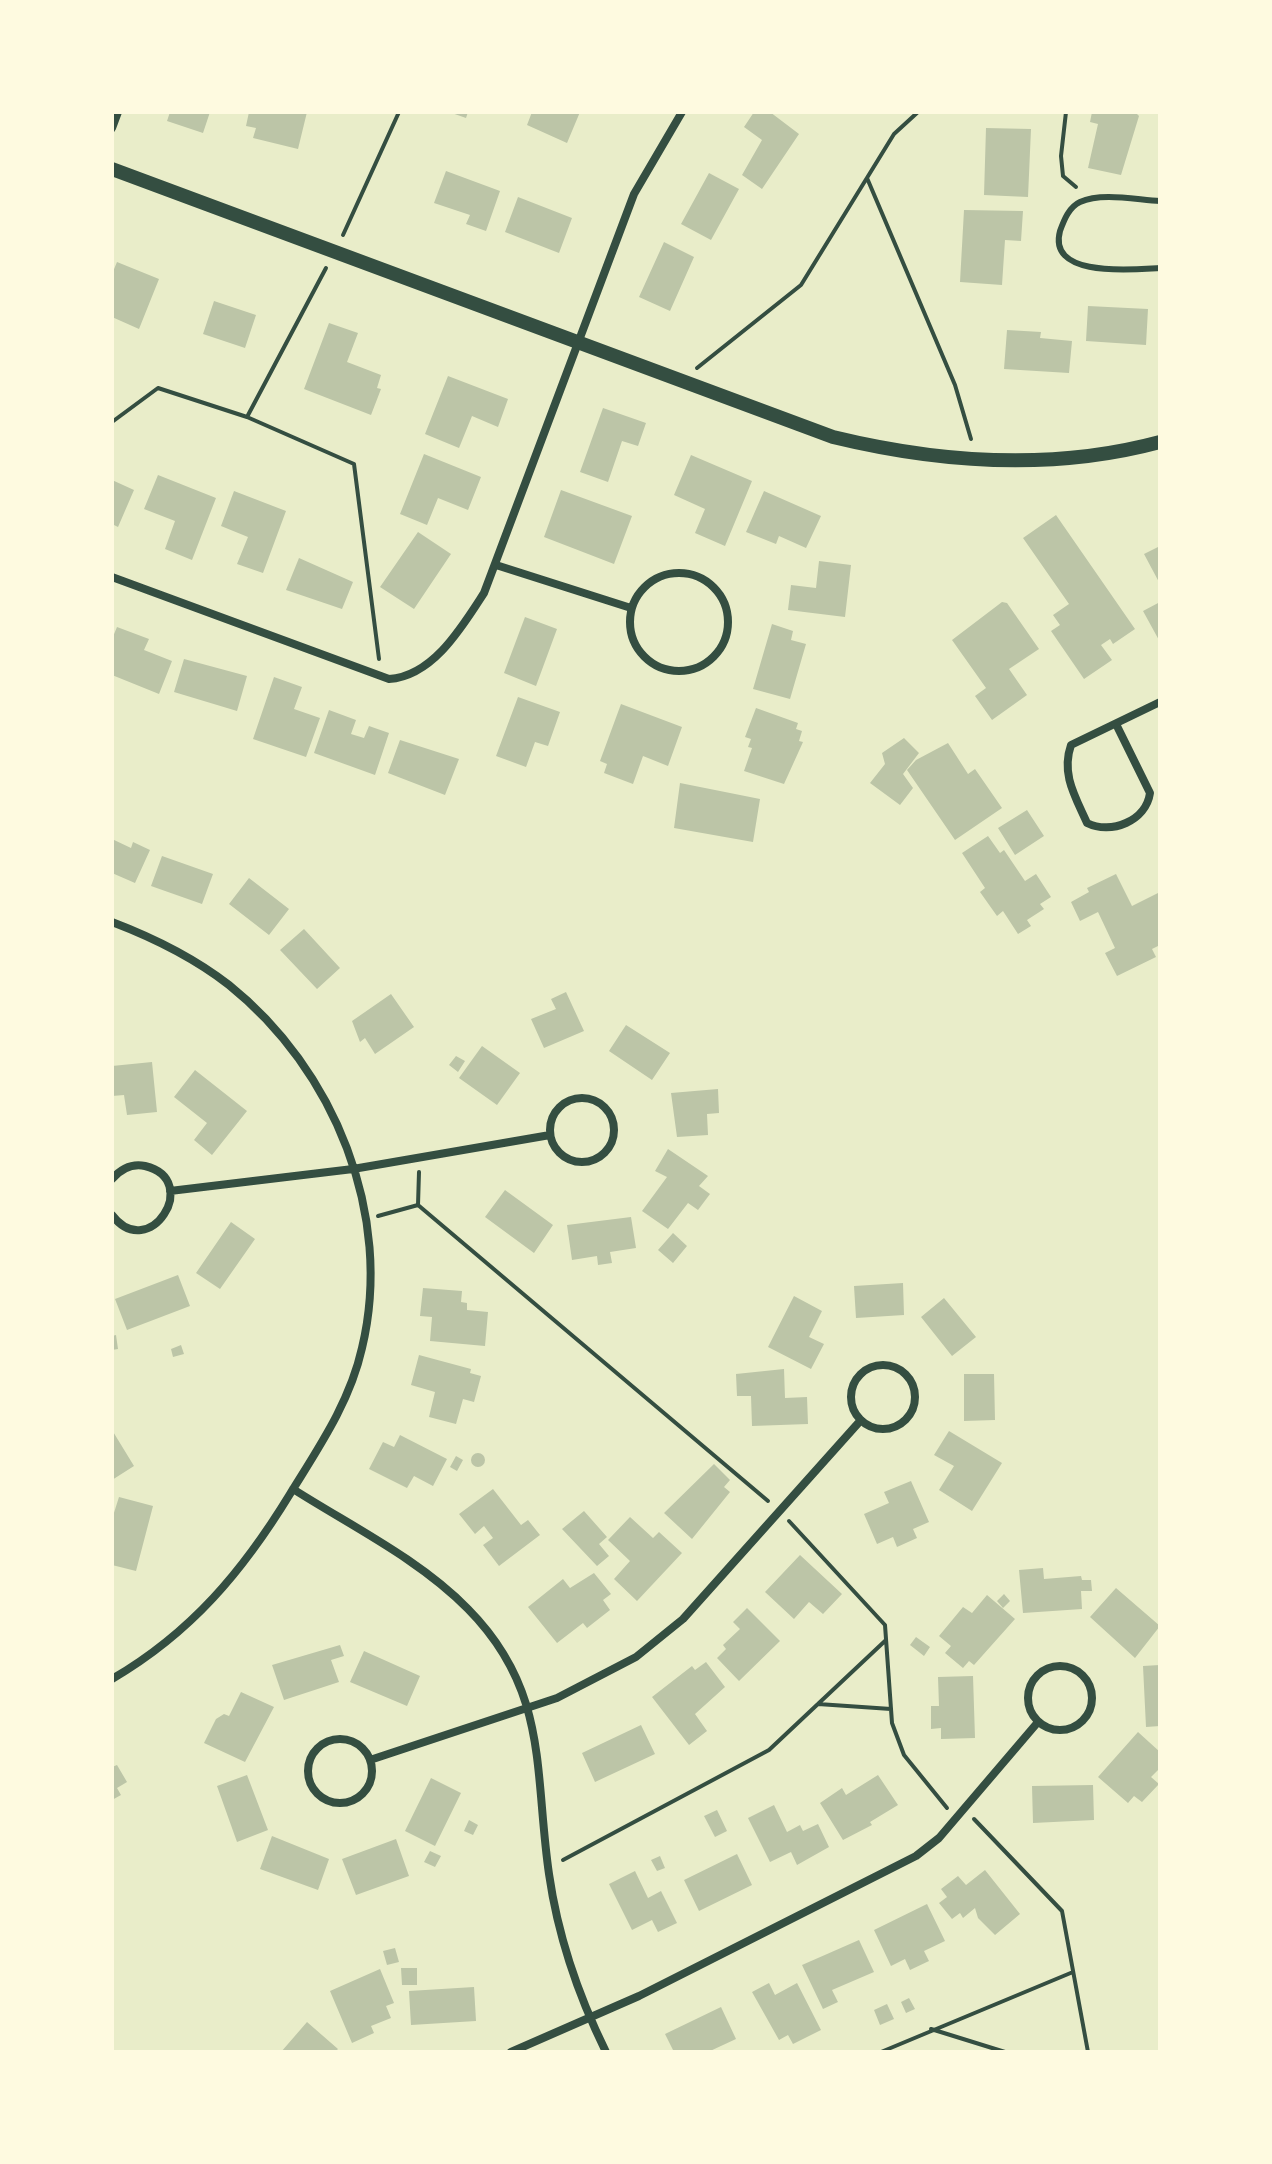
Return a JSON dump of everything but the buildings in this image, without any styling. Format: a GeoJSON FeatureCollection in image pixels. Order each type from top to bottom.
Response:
{"type":"FeatureCollection","features":[{"type":"Feature","properties":{"kind":"street"},"geometry":{"type":"LineString","coordinates":[[112,128],[118,112]]}},
{"type":"Feature","properties":{"kind":"street"},"geometry":{"type":"LineString","coordinates":[[112,577],[382,677],[404,678],[424,669],[468,617],[496,565],[576,343],[634,194],[655,153],[682,112]]}},
{"type":"Feature","properties":{"kind":"street"},"geometry":{"type":"LineString","coordinates":[[112,169],[833,437],[923,456],[978,460],[1062,459],[1160,442]]}},
{"type":"Feature","properties":{"kind":"street"},"geometry":{"type":"LineString","coordinates":[[496,565],[631,608]]}},
{"type":"Feature","properties":{"kind":"street"},"geometry":{"type":"LineString","coordinates":[[665,574],[699,576],[713,585],[723,599],[728,615],[728,632],[712,659],[683,671],[667,670],[641,653],[629,623],[631,608],[644,587],[665,574]]}},
{"type":"Feature","properties":{"kind":"street"},"geometry":{"type":"LineString","coordinates":[[1116,724],[1150,793],[1143,812],[1118,827],[1105,829],[1087,823],[1066,769],[1071,745],[1160,702]]}},
{"type":"Feature","properties":{"kind":"street"},"geometry":{"type":"LineString","coordinates":[[112,922],[190,959],[253,1006],[313,1080],[334,1118],[353,1169],[367,1219],[372,1271],[362,1349],[334,1422],[247,1562],[205,1610],[141,1662],[112,1679]]}},
{"type":"Feature","properties":{"kind":"street"},"geometry":{"type":"LineString","coordinates":[[571,1100],[593,1100],[602,1106],[613,1124],[611,1144],[598,1158],[588,1162],[578,1162],[560,1154],[550,1135],[554,1114],[571,1100]]}},
{"type":"Feature","properties":{"kind":"street"},"geometry":{"type":"LineString","coordinates":[[170,1191],[353,1169],[550,1135]]}},
{"type":"Feature","properties":{"kind":"street"},"geometry":{"type":"LineString","coordinates":[[112,1179],[118,1172],[139,1165],[159,1173],[170,1191],[168,1211],[154,1225],[135,1229],[125,1227],[112,1215]]}},
{"type":"Feature","properties":{"kind":"street"},"geometry":{"type":"LineString","coordinates":[[872,1366],[894,1367],[903,1372],[911,1381],[915,1400],[906,1419],[889,1428],[869,1426],[861,1420],[851,1401],[855,1380],[872,1366]]}},
{"type":"Feature","properties":{"kind":"street"},"geometry":{"type":"LineString","coordinates":[[370,1760],[585,1686],[660,1639],[780,1512],[861,1420]]}},
{"type":"Feature","properties":{"kind":"street"},"geometry":{"type":"LineString","coordinates":[[293,1489],[432,1578],[468,1608],[497,1645],[529,1707],[541,1769],[548,1868],[565,1949],[590,2019],[606,2052]]}},
{"type":"Feature","properties":{"kind":"street"},"geometry":{"type":"LineString","coordinates":[[1049,1668],[1071,1668],[1080,1673],[1091,1692],[1092,1702],[1083,1720],[1075,1726],[1056,1730],[1038,1722],[1028,1703],[1032,1682],[1049,1668]]}},
{"type":"Feature","properties":{"kind":"street"},"geometry":{"type":"LineString","coordinates":[[511,2052],[590,2019],[916,1856],[956,1818],[1038,1722]]}},
{"type":"Feature","properties":{"kind":"street"},"geometry":{"type":"LineString","coordinates":[[330,1741],[351,1741],[361,1747],[370,1760],[370,1785],[356,1799],[347,1803],[327,1801],[312,1786],[309,1765],[313,1754],[330,1741]]}},
{"type":"Feature","properties":{"kind":"lane"},"geometry":{"type":"LineString","coordinates":[[1160,201],[1092,198],[1077,203],[1064,218],[1059,237],[1067,257],[1084,266],[1113,271],[1160,268]]}},
{"type":"Feature","properties":{"kind":"path"},"geometry":{"type":"LineString","coordinates":[[679,382],[801,285],[894,134],[918,112]]}},
{"type":"Feature","properties":{"kind":"path"},"geometry":{"type":"LineString","coordinates":[[1066,112],[1061,156],[1063,176],[1092,198]]}},
{"type":"Feature","properties":{"kind":"path"},"geometry":{"type":"LineString","coordinates":[[867,178],[955,385],[978,460]]}},
{"type":"Feature","properties":{"kind":"path"},"geometry":{"type":"LineString","coordinates":[[112,422],[158,388],[247,417],[354,464],[382,677]]}},
{"type":"Feature","properties":{"kind":"path"},"geometry":{"type":"LineString","coordinates":[[418,1205],[419,1157]]}},
{"type":"Feature","properties":{"kind":"path"},"geometry":{"type":"LineString","coordinates":[[367,1219],[418,1205]]}},
{"type":"Feature","properties":{"kind":"path"},"geometry":{"type":"LineString","coordinates":[[418,1205],[780,1512],[885,1625],[892,1723],[904,1755],[956,1818]]}},
{"type":"Feature","properties":{"kind":"path"},"geometry":{"type":"LineString","coordinates":[[548,1868],[769,1750],[886,1640]]}},
{"type":"Feature","properties":{"kind":"path"},"geometry":{"type":"LineString","coordinates":[[818,1704],[891,1709]]}},
{"type":"Feature","properties":{"kind":"path"},"geometry":{"type":"LineString","coordinates":[[965,1808],[1062,1911],[1088,2052]]}},
{"type":"Feature","properties":{"kind":"path"},"geometry":{"type":"LineString","coordinates":[[881,2052],[1073,1972]]}},
{"type":"Feature","properties":{"kind":"path"},"geometry":{"type":"LineString","coordinates":[[930,2029],[1005,2052]]}}]}
